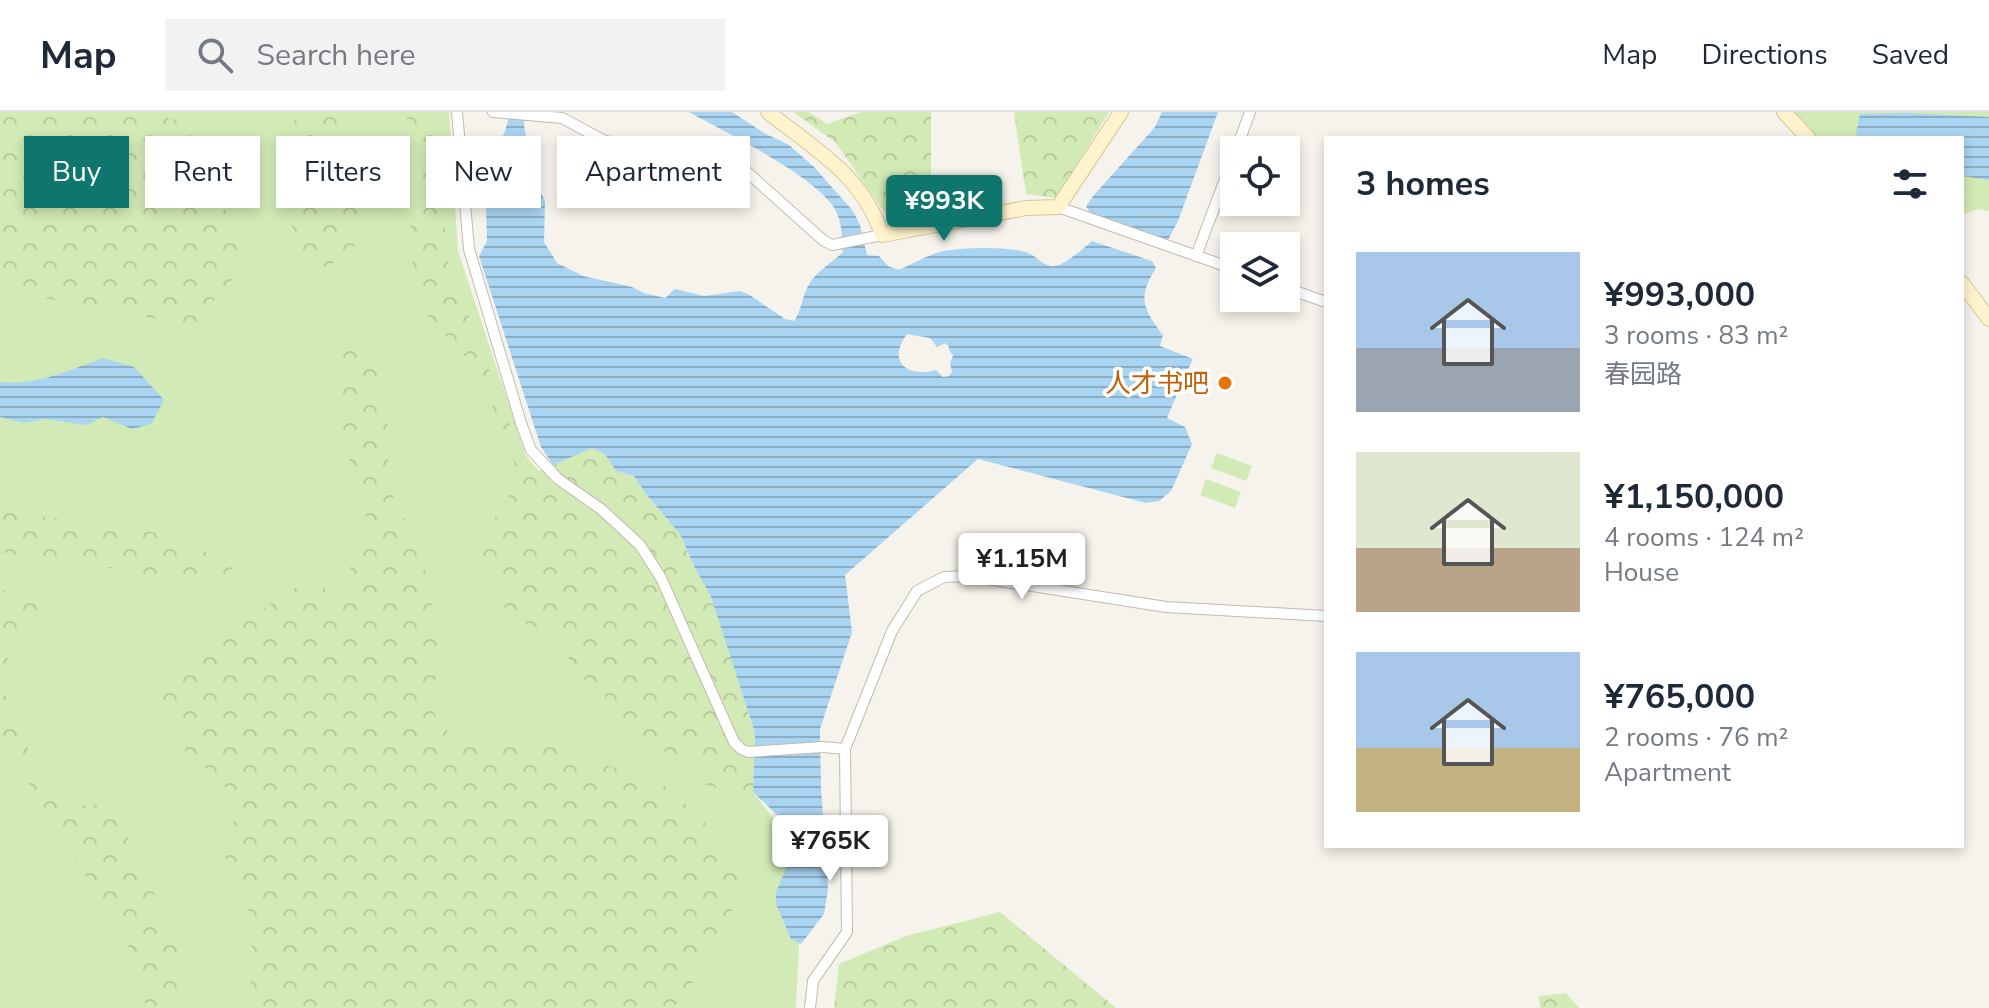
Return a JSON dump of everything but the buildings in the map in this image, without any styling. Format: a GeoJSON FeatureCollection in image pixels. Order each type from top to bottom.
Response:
{"type":"FeatureCollection","features":[{"type":"Feature","properties":{"kind":"street"},"geometry":{"type":"LineString","coordinates":[[457,112],[469,249],[531,450],[558,479],[601,509],[640,545],[661,578],[734,742],[741,749],[748,752],[823,747],[845,749]]}},
{"type":"Feature","properties":{"kind":"street"},"geometry":{"type":"LineString","coordinates":[[768,112],[849,176],[877,218],[882,235]]}},
{"type":"Feature","properties":{"kind":"street"},"geometry":{"type":"LineString","coordinates":[[1058,207],[1121,112]]}},
{"type":"Feature","properties":{"kind":"street"},"geometry":{"type":"LineString","coordinates":[[1241,136],[1250,112]]}},
{"type":"Feature","properties":{"kind":"street"},"geometry":{"type":"LineString","coordinates":[[1784,112],[1806,136]]}},
{"type":"Feature","properties":{"kind":"street"},"geometry":{"type":"LineString","coordinates":[[493,113],[562,118],[605,141],[737,168],[747,172],[832,245],[1026,208],[1058,207],[1220,264]]}},
{"type":"Feature","properties":{"kind":"street"},"geometry":{"type":"LineString","coordinates":[[1196,256],[1220,192]]}},
{"type":"Feature","properties":{"kind":"street"},"geometry":{"type":"LineString","coordinates":[[1964,286],[1989,319]]}},
{"type":"Feature","properties":{"kind":"street"},"geometry":{"type":"LineString","coordinates":[[1300,293],[1324,301]]}},
{"type":"Feature","properties":{"kind":"street"},"geometry":{"type":"LineString","coordinates":[[810,1008],[813,981],[847,932],[845,749],[892,631],[917,591],[944,577],[968,576],[1166,607],[1324,616]]}},
{"type":"Feature","properties":{"kind":"green space"},"geometry":{"type":"Polygon","coordinates":[[[0,112],[449,112],[451,136],[426,136],[426,208],[455,208],[458,251],[526,456],[570,507],[753,792],[803,857],[796,1008],[0,1008],[0,112]]]}},
{"type":"Feature","properties":{"kind":"green space"},"geometry":{"type":"Polygon","coordinates":[[[0,112],[146,112],[175,120],[192,136],[145,136],[145,208],[225,208],[245,264],[193,326],[0,290],[0,112]]]}},
{"type":"Feature","properties":{"kind":"green space"},"geometry":{"type":"Polygon","coordinates":[[[302,112],[347,112],[339,136],[296,136],[292,123],[302,112]]]}},
{"type":"Feature","properties":{"kind":"green space"},"geometry":{"type":"Polygon","coordinates":[[[402,112],[438,112],[442,116],[443,136],[426,136],[426,208],[445,208],[446,256],[529,475],[592,448],[605,453],[616,471],[634,476],[680,534],[711,597],[755,733],[753,792],[703,784],[697,763],[687,756],[673,757],[661,749],[647,749],[600,723],[605,696],[576,673],[566,647],[543,630],[513,618],[503,605],[481,551],[484,536],[509,496],[515,464],[478,370],[427,315],[412,289],[413,244],[409,231],[423,168],[414,128],[402,112]]]}},
{"type":"Feature","properties":{"kind":"green space"},"geometry":{"type":"Polygon","coordinates":[[[793,112],[809,112],[827,124],[861,112],[931,112],[931,213],[890,220],[835,142],[793,112]]]}},
{"type":"Feature","properties":{"kind":"green space"},"geometry":{"type":"Polygon","coordinates":[[[1014,112],[1109,112],[1056,198],[1026,194],[1014,112]]]}},
{"type":"Feature","properties":{"kind":"green space"},"geometry":{"type":"Polygon","coordinates":[[[1782,112],[1989,112],[1989,211],[1978,209],[1964,214],[1964,136],[1803,136],[1782,112]]]}},
{"type":"Feature","properties":{"kind":"green space"},"geometry":{"type":"Polygon","coordinates":[[[294,208],[354,208],[364,225],[358,242],[345,257],[310,271],[298,258],[291,223],[294,208]]]}},
{"type":"Feature","properties":{"kind":"green space"},"geometry":{"type":"Polygon","coordinates":[[[353,340],[379,377],[387,412],[389,473],[396,513],[416,527],[441,664],[429,697],[438,724],[457,737],[479,743],[535,743],[574,750],[611,767],[632,771],[663,784],[702,819],[728,853],[741,887],[725,930],[673,1008],[256,1008],[250,1001],[253,965],[248,906],[220,839],[236,818],[233,800],[217,775],[187,756],[177,724],[156,695],[185,657],[304,582],[322,580],[327,594],[338,598],[349,589],[351,557],[369,526],[357,476],[341,441],[338,350],[353,340]]]}},
{"type":"Feature","properties":{"kind":"green space"},"geometry":{"type":"Polygon","coordinates":[[[1217,453],[1252,466],[1246,481],[1211,468],[1217,453]]]}},
{"type":"Feature","properties":{"kind":"green space"},"geometry":{"type":"Polygon","coordinates":[[[1206,479],[1241,492],[1235,508],[1200,495],[1206,479]]]}},
{"type":"Feature","properties":{"kind":"green space"},"geometry":{"type":"Polygon","coordinates":[[[0,511],[131,528],[167,536],[200,548],[233,569],[222,576],[163,577],[0,552],[0,511]]]}},
{"type":"Feature","properties":{"kind":"green space"},"geometry":{"type":"Polygon","coordinates":[[[0,589],[33,595],[44,603],[47,610],[42,622],[16,638],[4,672],[6,695],[19,731],[39,769],[62,798],[74,807],[93,804],[108,812],[122,827],[138,854],[177,950],[182,1002],[179,1008],[147,1007],[139,991],[128,944],[0,736],[0,589]]]}},
{"type":"Feature","properties":{"kind":"green space"},"geometry":{"type":"Polygon","coordinates":[[[1000,912],[1116,1008],[834,1008],[839,964],[906,936],[1000,912]]]}},
{"type":"Feature","properties":{"kind":"green space"},"geometry":{"type":"Polygon","coordinates":[[[1566,993],[1579,1008],[1540,1008],[1539,996],[1566,993]]]}},
{"type":"Feature","properties":{"kind":"water"},"geometry":{"type":"Polygon","coordinates":[[[508,112],[525,112],[526,136],[503,136],[508,112]]]}},
{"type":"Feature","properties":{"kind":"water"},"geometry":{"type":"Polygon","coordinates":[[[689,112],[732,112],[789,145],[814,167],[853,211],[860,225],[867,255],[879,256],[888,266],[899,270],[948,250],[997,248],[1020,251],[1055,266],[1092,241],[1152,261],[1156,268],[1146,287],[1145,303],[1163,335],[1160,346],[1193,359],[1167,418],[1185,427],[1192,444],[1171,491],[1159,501],[1146,503],[978,459],[845,575],[852,632],[820,729],[828,889],[824,914],[801,944],[791,939],[776,904],[776,892],[795,848],[793,830],[753,792],[755,733],[711,597],[680,534],[634,476],[616,471],[605,454],[592,448],[553,465],[541,447],[479,256],[487,241],[486,208],[541,208],[541,193],[545,201],[544,242],[557,263],[583,276],[665,298],[675,289],[704,296],[740,291],[785,319],[794,321],[809,284],[843,252],[839,219],[835,209],[808,182],[750,145],[750,136],[733,136],[689,112]],[[907,334],[901,344],[900,360],[909,370],[936,370],[943,377],[949,376],[953,356],[945,343],[937,347],[930,338],[907,334]]]}},
{"type":"Feature","properties":{"kind":"water"},"geometry":{"type":"Polygon","coordinates":[[[1162,112],[1218,112],[1178,221],[1168,240],[1156,242],[1094,220],[1086,206],[1155,127],[1162,112]]]}},
{"type":"Feature","properties":{"kind":"water"},"geometry":{"type":"Polygon","coordinates":[[[1860,114],[1989,117],[1989,180],[1964,176],[1964,136],[1855,136],[1860,114]]]}},
{"type":"Feature","properties":{"kind":"water"},"geometry":{"type":"Polygon","coordinates":[[[103,358],[134,367],[164,400],[151,424],[132,429],[103,417],[86,425],[46,419],[24,423],[0,417],[0,382],[40,379],[103,358]]]}},
{"type":"Feature","properties":{"kind":"place","name":"人才书吧"},"geometry":{"type":"Point","coordinates":[1225,383]}}]}
